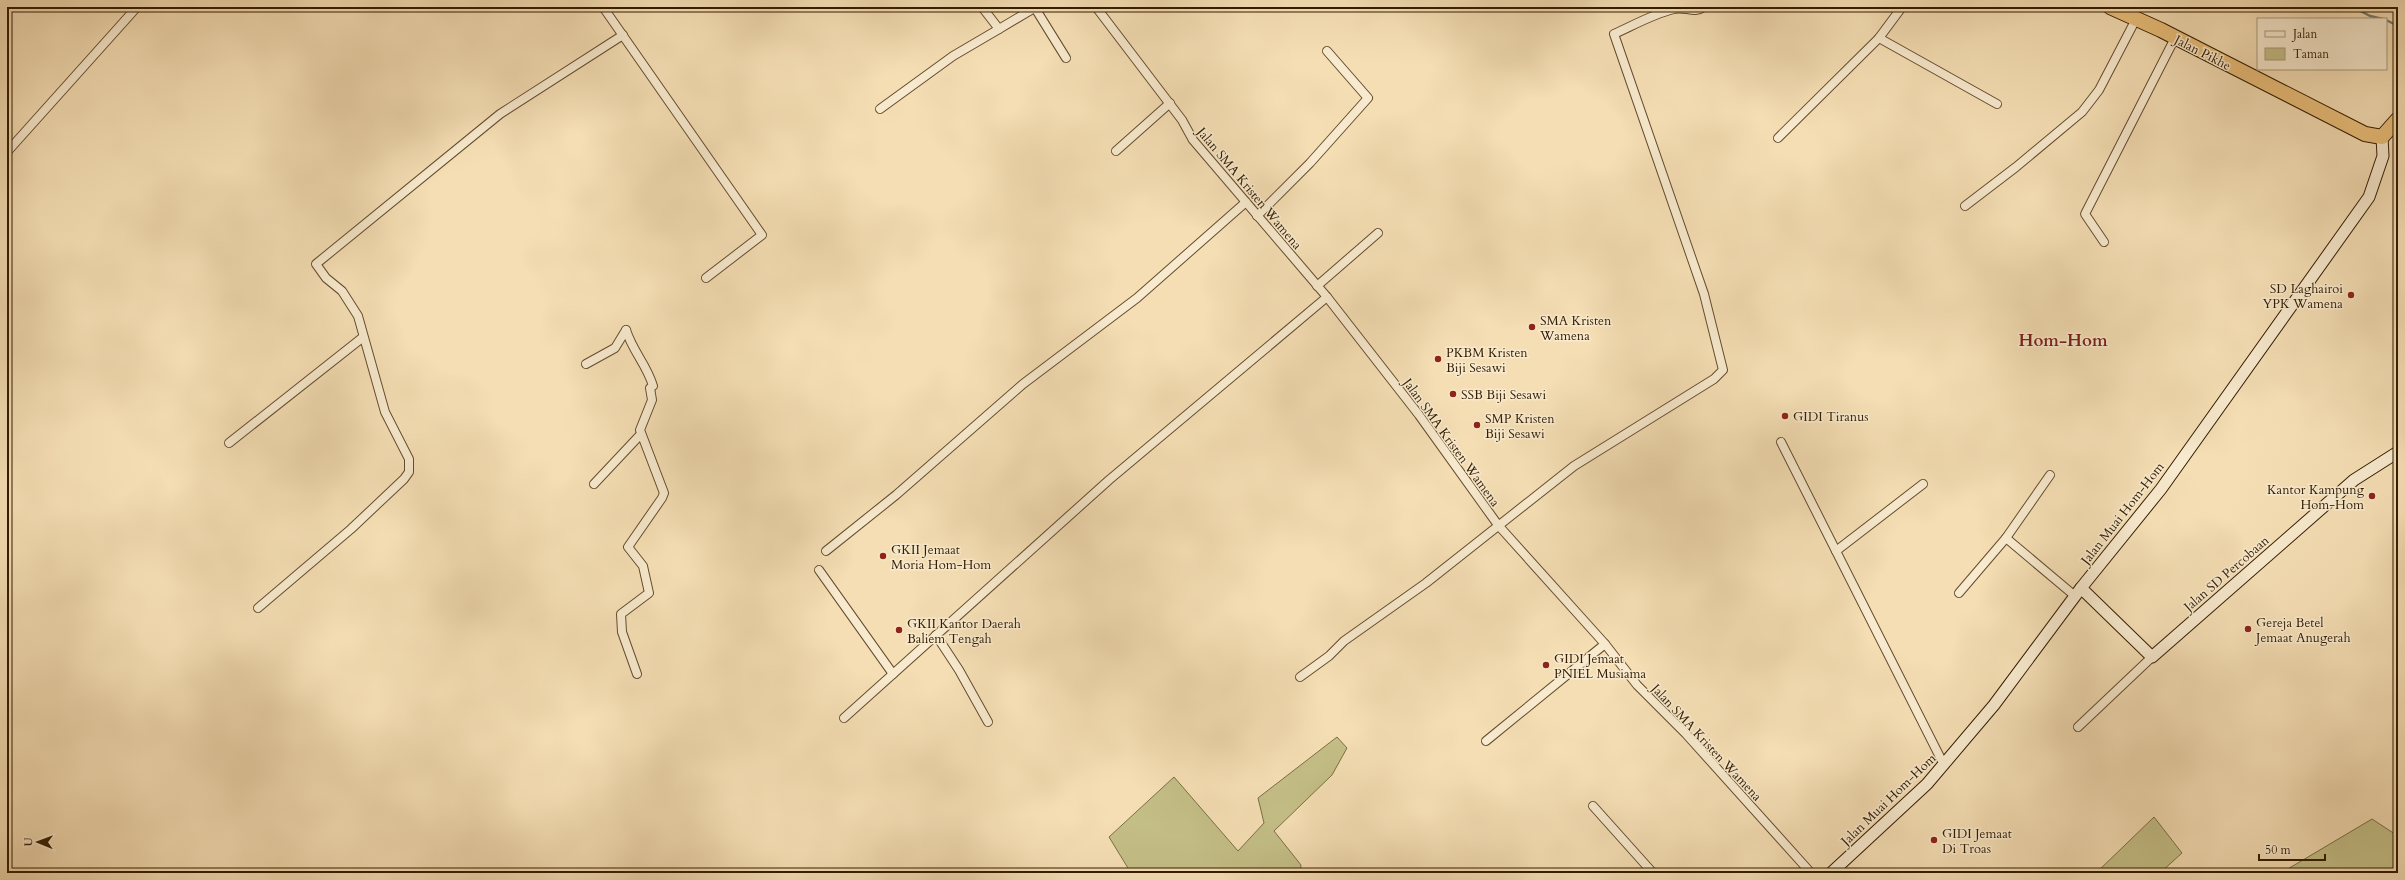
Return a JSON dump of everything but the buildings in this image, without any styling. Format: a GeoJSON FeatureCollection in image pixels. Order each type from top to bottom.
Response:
{"type":"FeatureCollection","features":[{"type":"Feature","properties":{"kind":"highway","name":"Jalan Pikhe"},"geometry":{"type":"LineString","coordinates":[[2110,7],[2175,38],[2365,134],[2382,136]]}},
{"type":"Feature","properties":{"kind":"highway"},"geometry":{"type":"LineString","coordinates":[[2382,136],[2386,134],[2398,118]]}},
{"type":"Feature","properties":{"kind":"street"},"geometry":{"type":"LineString","coordinates":[[7,152],[137,7]]}},
{"type":"Feature","properties":{"kind":"street"},"geometry":{"type":"LineString","coordinates":[[602,7],[762,235],[706,278]]}},
{"type":"Feature","properties":{"kind":"street"},"geometry":{"type":"LineString","coordinates":[[982,7],[999,29]]}},
{"type":"Feature","properties":{"kind":"street"},"geometry":{"type":"LineString","coordinates":[[880,109],[952,56],[1035,7],[1066,58]]}},
{"type":"Feature","properties":{"kind":"street","name":"Jalan SMA Kristen Wamena"},"geometry":{"type":"LineString","coordinates":[[1096,7],[1170,103],[1182,120],[1193,140],[1327,297],[1419,414],[1498,525],[1605,644],[1637,685],[1686,734],[1811,873]]}},
{"type":"Feature","properties":{"kind":"street"},"geometry":{"type":"LineString","coordinates":[[1300,677],[1344,641],[1426,583],[1574,466],[1714,379],[1723,370],[1704,294],[1614,34],[1662,12],[1677,8],[1694,11],[1704,7]]}},
{"type":"Feature","properties":{"kind":"street"},"geometry":{"type":"LineString","coordinates":[[1778,138],[1879,38],[1902,7]]}},
{"type":"Feature","properties":{"kind":"street"},"geometry":{"type":"LineString","coordinates":[[1965,206],[2016,167],[2082,112],[2099,90],[2136,19]]}},
{"type":"Feature","properties":{"kind":"street"},"geometry":{"type":"LineString","coordinates":[[258,608],[351,529],[404,479],[409,472],[409,460],[385,412],[362,338],[358,316],[342,291],[326,278],[316,264],[500,114],[623,35]]}},
{"type":"Feature","properties":{"kind":"street"},"geometry":{"type":"LineString","coordinates":[[1879,38],[1997,104]]}},
{"type":"Feature","properties":{"kind":"street"},"geometry":{"type":"LineString","coordinates":[[2104,242],[2085,214],[2175,38]]}},
{"type":"Feature","properties":{"kind":"street"},"geometry":{"type":"LineString","coordinates":[[1257,216],[1310,163],[1368,98],[1327,51]]}},
{"type":"Feature","properties":{"kind":"street"},"geometry":{"type":"LineString","coordinates":[[1116,151],[1170,103]]}},
{"type":"Feature","properties":{"kind":"street","name":"Jalan Muai Hom-Hom"},"geometry":{"type":"LineString","coordinates":[[1830,873],[1927,784],[1944,765],[1994,705],[2078,592],[2161,489],[2369,196],[2383,156],[2382,136]]}},
{"type":"Feature","properties":{"kind":"street"},"geometry":{"type":"LineString","coordinates":[[826,551],[896,495],[1023,384],[1137,298],[1246,202]]}},
{"type":"Feature","properties":{"kind":"street"},"geometry":{"type":"LineString","coordinates":[[1317,286],[1378,233]]}},
{"type":"Feature","properties":{"kind":"street"},"geometry":{"type":"LineString","coordinates":[[844,718],[1109,480],[1327,297]]}},
{"type":"Feature","properties":{"kind":"street"},"geometry":{"type":"LineString","coordinates":[[586,364],[615,348],[626,330],[631,347],[649,372],[653,386],[650,388],[652,400],[643,419],[641,434],[662,481],[664,493],[628,547],[643,566],[649,593],[621,614],[622,632],[637,674]]}},
{"type":"Feature","properties":{"kind":"street"},"geometry":{"type":"LineString","coordinates":[[229,443],[362,338]]}},
{"type":"Feature","properties":{"kind":"street"},"geometry":{"type":"LineString","coordinates":[[594,484],[641,434]]}},
{"type":"Feature","properties":{"kind":"street"},"geometry":{"type":"LineString","coordinates":[[1781,442],[1944,765]]}},
{"type":"Feature","properties":{"kind":"street","name":"Jalan SD Percobaan"},"geometry":{"type":"LineString","coordinates":[[2152,657],[2354,480],[2398,452]]}},
{"type":"Feature","properties":{"kind":"street"},"geometry":{"type":"LineString","coordinates":[[1959,594],[2006,538],[2050,475]]}},
{"type":"Feature","properties":{"kind":"street"},"geometry":{"type":"LineString","coordinates":[[1836,551],[1923,484]]}},
{"type":"Feature","properties":{"kind":"street"},"geometry":{"type":"LineString","coordinates":[[2006,538],[2078,592],[2152,657],[2078,727]]}},
{"type":"Feature","properties":{"kind":"street"},"geometry":{"type":"LineString","coordinates":[[818,570],[893,674]]}},
{"type":"Feature","properties":{"kind":"street"},"geometry":{"type":"LineString","coordinates":[[936,635],[960,670],[988,722]]}},
{"type":"Feature","properties":{"kind":"street"},"geometry":{"type":"LineString","coordinates":[[1486,741],[1605,644]]}},
{"type":"Feature","properties":{"kind":"street"},"geometry":{"type":"LineString","coordinates":[[1593,806],[1653,873]]}},
{"type":"Feature","properties":{"kind":"green space"},"geometry":{"type":"Polygon","coordinates":[[[1337,737],[1347,748],[1332,775],[1274,831],[1301,865],[1300,873],[1131,873],[1109,837],[1174,777],[1238,851],[1264,823],[1258,798],[1337,737]]]}},
{"type":"Feature","properties":{"kind":"green space"},"geometry":{"type":"Polygon","coordinates":[[[2154,817],[2182,853],[2160,873],[2096,873],[2154,817]]]}},
{"type":"Feature","properties":{"kind":"green space"},"geometry":{"type":"Polygon","coordinates":[[[2372,819],[2398,836],[2398,873],[2281,873],[2372,819]]]}},
{"type":"Feature","properties":{"kind":"waterway"},"geometry":{"type":"LineString","coordinates":[[2353,7],[2370,16],[2379,18]]}},
{"type":"Feature","properties":{"kind":"waterway"},"geometry":{"type":"LineString","coordinates":[[2387,20],[2398,26]]}},
{"type":"Feature","properties":{"kind":"place","name":"SD Laghairoi YPK Wamena"},"geometry":{"type":"Point","coordinates":[2351,295]}},
{"type":"Feature","properties":{"kind":"place","name":"SMA Kristen Wamena"},"geometry":{"type":"Point","coordinates":[1532,327]}},
{"type":"Feature","properties":{"kind":"place","name":"PKBM Kristen Biji Sesawi"},"geometry":{"type":"Point","coordinates":[1438,359]}},
{"type":"Feature","properties":{"kind":"place","name":"SSB Biji Sesawi"},"geometry":{"type":"Point","coordinates":[1453,394]}},
{"type":"Feature","properties":{"kind":"place","name":"GIDI Tiranus"},"geometry":{"type":"Point","coordinates":[1785,416]}},
{"type":"Feature","properties":{"kind":"place","name":"SMP Kristen Biji Sesawi"},"geometry":{"type":"Point","coordinates":[1477,425]}},
{"type":"Feature","properties":{"kind":"place","name":"Kantor Kampung Hom-Hom"},"geometry":{"type":"Point","coordinates":[2372,496]}},
{"type":"Feature","properties":{"kind":"place","name":"GKII Jemaat Moria Hom-Hom"},"geometry":{"type":"Point","coordinates":[883,556]}},
{"type":"Feature","properties":{"kind":"place","name":"Gereja Betel Jemaat Anugerah"},"geometry":{"type":"Point","coordinates":[2248,629]}},
{"type":"Feature","properties":{"kind":"place","name":"GKII Kantor Daerah Baliem Tengah"},"geometry":{"type":"Point","coordinates":[899,630]}},
{"type":"Feature","properties":{"kind":"place","name":"GIDI Jemaat PNIEL Musiama"},"geometry":{"type":"Point","coordinates":[1546,665]}},
{"type":"Feature","properties":{"kind":"place","name":"GIDI Jemaat Di Troas"},"geometry":{"type":"Point","coordinates":[1934,840]}},
{"type":"Feature","properties":{"kind":"district","name":"Hom-Hom"},"geometry":{"type":"Point","coordinates":[2063,340]}}]}
